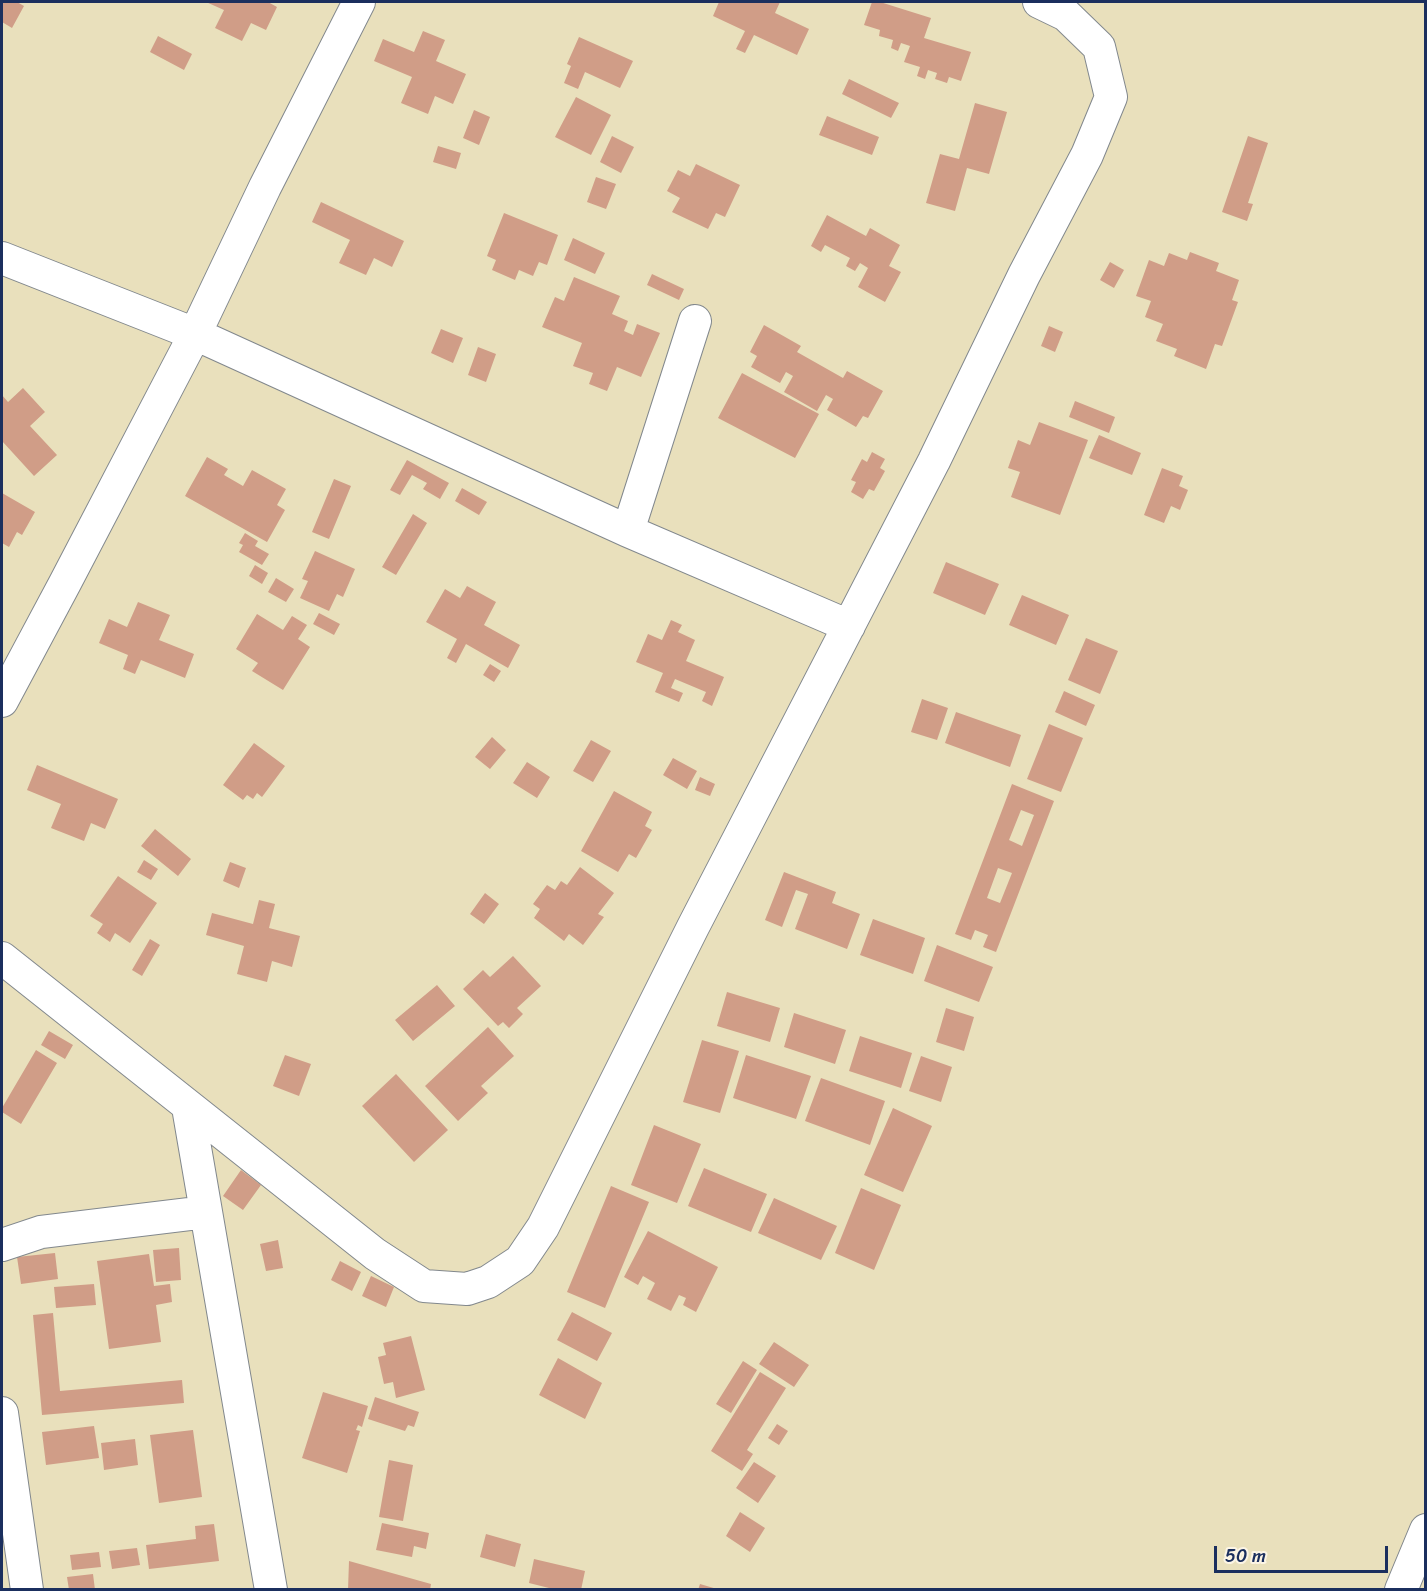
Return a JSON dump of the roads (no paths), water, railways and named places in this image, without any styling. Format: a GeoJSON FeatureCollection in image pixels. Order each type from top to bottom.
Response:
{"type":"FeatureCollection","features":[{"type":"Feature","properties":{"kind":"street"},"geometry":{"type":"LineString","coordinates":[[2,701],[195,334],[270,177],[359,2]]}},
{"type":"Feature","properties":{"kind":"street"},"geometry":{"type":"LineString","coordinates":[[2,958],[375,1254],[424,1286],[467,1290],[488,1282],[520,1261],[543,1227],[693,927],[934,461],[1024,275],[1088,155],[1111,97],[1099,47],[1059,6]]}},
{"type":"Feature","properties":{"kind":"street"},"geometry":{"type":"LineString","coordinates":[[2,258],[195,334],[628,531],[849,626]]}},
{"type":"Feature","properties":{"kind":"street"},"geometry":{"type":"LineString","coordinates":[[628,531],[695,321]]}},
{"type":"Feature","properties":{"kind":"street"},"geometry":{"type":"LineString","coordinates":[[188,1107],[271,1590]]}},
{"type":"Feature","properties":{"kind":"street"},"geometry":{"type":"LineString","coordinates":[[2,1245],[41,1232],[206,1212]]}},
{"type":"Feature","properties":{"kind":"street"},"geometry":{"type":"LineString","coordinates":[[2,1413],[27,1590]]}},
{"type":"Feature","properties":{"kind":"street"},"geometry":{"type":"LineString","coordinates":[[1401,1590],[1425,1530]]}}]}
